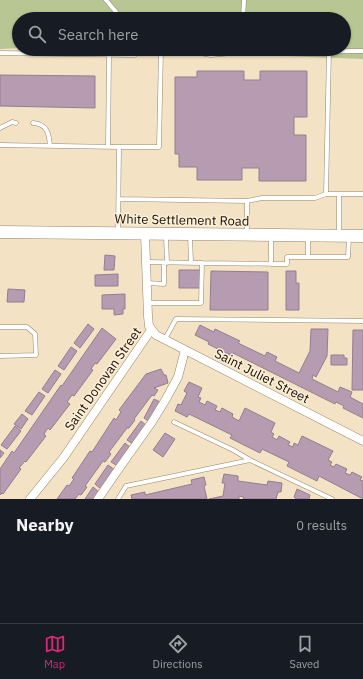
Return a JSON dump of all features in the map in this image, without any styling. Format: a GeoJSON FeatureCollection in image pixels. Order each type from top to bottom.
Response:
{"type":"FeatureCollection","features":[{"type":"Feature","properties":{"kind":"main road","name":"White Settlement Road"},"geometry":{"type":"LineString","coordinates":[[0,232],[363,236]]}},
{"type":"Feature","properties":{"kind":"street","name":"Saint Donovan Street"},"geometry":{"type":"LineString","coordinates":[[30,499],[64,457],[152,330],[149,326],[147,303],[145,234]]}},
{"type":"Feature","properties":{"kind":"street","name":"Saint Juliet Street"},"geometry":{"type":"LineString","coordinates":[[152,330],[156,336],[363,441]]}},
{"type":"Feature","properties":{"kind":"street"},"geometry":{"type":"LineString","coordinates":[[98,499],[152,422],[166,399],[178,377],[185,350]]}},
{"type":"Feature","properties":{"kind":"lane"},"geometry":{"type":"LineString","coordinates":[[106,0],[116,12]]}},
{"type":"Feature","properties":{"kind":"lane"},"geometry":{"type":"LineString","coordinates":[[243,12],[244,0]]}},
{"type":"Feature","properties":{"kind":"lane"},"geometry":{"type":"LineString","coordinates":[[351,51],[363,51]]}},
{"type":"Feature","properties":{"kind":"lane"},"geometry":{"type":"LineString","coordinates":[[0,53],[12,53]]}},
{"type":"Feature","properties":{"kind":"lane"},"geometry":{"type":"LineString","coordinates":[[108,147],[109,56]]}},
{"type":"Feature","properties":{"kind":"lane"},"geometry":{"type":"LineString","coordinates":[[0,145],[159,147],[161,56]]}},
{"type":"Feature","properties":{"kind":"lane"},"geometry":{"type":"LineString","coordinates":[[326,194],[328,56]]}},
{"type":"Feature","properties":{"kind":"lane"},"geometry":{"type":"LineString","coordinates":[[0,128],[12,122],[16,123]]}},
{"type":"Feature","properties":{"kind":"lane"},"geometry":{"type":"LineString","coordinates":[[33,123],[42,125],[47,130],[50,146]]}},
{"type":"Feature","properties":{"kind":"lane"},"geometry":{"type":"LineString","coordinates":[[118,233],[119,147]]}},
{"type":"Feature","properties":{"kind":"lane"},"geometry":{"type":"LineString","coordinates":[[119,199],[247,201],[262,198],[315,198],[326,194],[363,194]]}},
{"type":"Feature","properties":{"kind":"lane"},"geometry":{"type":"LineString","coordinates":[[146,262],[287,264],[288,258],[348,258],[339,194]]}},
{"type":"Feature","properties":{"kind":"lane"},"geometry":{"type":"LineString","coordinates":[[247,201],[247,235]]}},
{"type":"Feature","properties":{"kind":"lane"},"geometry":{"type":"LineString","coordinates":[[147,283],[164,284],[166,234]]}},
{"type":"Feature","properties":{"kind":"lane"},"geometry":{"type":"LineString","coordinates":[[190,234],[191,263]]}},
{"type":"Feature","properties":{"kind":"lane"},"geometry":{"type":"LineString","coordinates":[[271,235],[271,264]]}},
{"type":"Feature","properties":{"kind":"lane"},"geometry":{"type":"LineString","coordinates":[[308,235],[308,258]]}},
{"type":"Feature","properties":{"kind":"lane"},"geometry":{"type":"LineString","coordinates":[[147,303],[201,303],[202,263]]}},
{"type":"Feature","properties":{"kind":"lane"},"geometry":{"type":"LineString","coordinates":[[165,340],[176,319],[363,321]]}},
{"type":"Feature","properties":{"kind":"lane"},"geometry":{"type":"LineString","coordinates":[[0,327],[27,327],[35,334],[36,355],[0,356]]}},
{"type":"Feature","properties":{"kind":"lane"},"geometry":{"type":"LineString","coordinates":[[174,422],[332,499]]}},
{"type":"Feature","properties":{"kind":"lane"},"geometry":{"type":"LineString","coordinates":[[118,499],[126,486],[250,460]]}},
{"type":"Feature","properties":{"kind":"green space"},"geometry":{"type":"Polygon","coordinates":[[[0,0],[363,0],[363,59],[284,56],[351,56],[351,12],[12,12],[12,48],[0,49],[0,0]]]}},
{"type":"Feature","properties":{"kind":"building"},"geometry":{"type":"Polygon","coordinates":[[[197,71],[244,71],[244,80],[260,80],[260,71],[307,71],[307,117],[294,117],[294,135],[306,135],[306,181],[259,181],[259,168],[242,168],[242,180],[197,180],[197,167],[179,167],[179,154],[175,154],[175,77],[197,77],[197,71]]]}},
{"type":"Feature","properties":{"kind":"building"},"geometry":{"type":"Polygon","coordinates":[[[0,75],[95,76],[95,108],[0,106],[0,75]]]}},
{"type":"Feature","properties":{"kind":"building"},"geometry":{"type":"Polygon","coordinates":[[[105,255],[115,256],[114,270],[104,270],[105,255]]]}},
{"type":"Feature","properties":{"kind":"building"},"geometry":{"type":"Polygon","coordinates":[[[179,270],[200,270],[200,288],[179,288],[179,270]]]}},
{"type":"Feature","properties":{"kind":"building"},"geometry":{"type":"Polygon","coordinates":[[[211,271],[268,272],[268,310],[210,310],[211,271]]]}},
{"type":"Feature","properties":{"kind":"building"},"geometry":{"type":"Polygon","coordinates":[[[286,271],[296,271],[296,283],[299,283],[299,310],[286,310],[286,271]]]}},
{"type":"Feature","properties":{"kind":"building"},"geometry":{"type":"Polygon","coordinates":[[[118,274],[118,286],[95,286],[95,275],[118,274]]]}},
{"type":"Feature","properties":{"kind":"building"},"geometry":{"type":"Polygon","coordinates":[[[8,289],[25,290],[24,302],[7,302],[8,289]]]}},
{"type":"Feature","properties":{"kind":"building"},"geometry":{"type":"Polygon","coordinates":[[[125,294],[125,309],[123,309],[123,314],[114,315],[114,309],[102,309],[102,295],[125,294]]]}},
{"type":"Feature","properties":{"kind":"building"},"geometry":{"type":"Polygon","coordinates":[[[88,324],[94,329],[80,348],[74,343],[88,324]]]}},
{"type":"Feature","properties":{"kind":"building"},"geometry":{"type":"Polygon","coordinates":[[[200,325],[214,332],[215,329],[240,341],[238,343],[265,356],[267,352],[277,357],[275,361],[299,373],[310,351],[311,329],[328,329],[327,356],[316,377],[313,375],[312,379],[338,392],[340,387],[352,392],[350,397],[363,404],[363,418],[343,408],[344,406],[336,402],[335,404],[233,353],[232,356],[208,344],[209,342],[195,335],[200,325]]]}},
{"type":"Feature","properties":{"kind":"building"},"geometry":{"type":"Polygon","coordinates":[[[102,328],[116,339],[97,364],[95,363],[91,369],[93,370],[74,396],[72,395],[67,402],[70,404],[50,430],[48,428],[44,434],[46,436],[26,462],[25,461],[19,468],[21,469],[3,494],[2,493],[0,495],[0,469],[12,451],[14,453],[102,328]]]}},
{"type":"Feature","properties":{"kind":"building"},"geometry":{"type":"Polygon","coordinates":[[[353,330],[363,330],[363,390],[352,390],[353,330]]]}},
{"type":"Feature","properties":{"kind":"building"},"geometry":{"type":"Polygon","coordinates":[[[71,347],[77,351],[64,370],[58,366],[71,347]]]}},
{"type":"Feature","properties":{"kind":"building"},"geometry":{"type":"Polygon","coordinates":[[[331,355],[344,355],[344,358],[347,358],[347,365],[331,365],[331,355]]]}},
{"type":"Feature","properties":{"kind":"building"},"geometry":{"type":"Polygon","coordinates":[[[161,369],[164,375],[166,375],[168,383],[154,388],[158,390],[154,396],[152,395],[129,428],[127,428],[109,452],[111,454],[105,462],[103,461],[85,486],[87,487],[81,495],[79,494],[75,499],[57,499],[67,485],[69,486],[74,479],[72,478],[90,451],[92,452],[114,418],[116,420],[121,412],[119,410],[146,374],[161,369]]]}},
{"type":"Feature","properties":{"kind":"building"},"geometry":{"type":"Polygon","coordinates":[[[55,370],[61,374],[48,393],[42,389],[55,370]]]}},
{"type":"Feature","properties":{"kind":"building"},"geometry":{"type":"Polygon","coordinates":[[[189,382],[202,388],[198,397],[201,398],[199,402],[205,405],[207,401],[217,406],[215,410],[220,412],[222,408],[233,414],[232,417],[239,421],[245,408],[275,423],[271,432],[274,434],[272,437],[277,440],[279,436],[290,442],[288,445],[293,447],[294,443],[298,445],[302,436],[333,451],[328,460],[332,462],[330,465],[334,467],[336,464],[347,469],[345,473],[350,475],[352,472],[362,477],[360,480],[363,481],[363,499],[319,476],[317,481],[287,466],[289,462],[262,449],[260,453],[230,438],[232,435],[189,414],[187,417],[175,411],[178,404],[181,405],[187,393],[184,391],[189,382]]]}},
{"type":"Feature","properties":{"kind":"building"},"geometry":{"type":"Polygon","coordinates":[[[39,392],[45,396],[32,415],[25,411],[39,392]]]}},
{"type":"Feature","properties":{"kind":"building"},"geometry":{"type":"Polygon","coordinates":[[[154,399],[160,402],[150,422],[144,418],[154,399]]]}},
{"type":"Feature","properties":{"kind":"building"},"geometry":{"type":"Polygon","coordinates":[[[22,414],[28,419],[21,429],[14,424],[22,414]]]}},
{"type":"Feature","properties":{"kind":"building"},"geometry":{"type":"Polygon","coordinates":[[[141,421],[147,426],[133,444],[127,440],[141,421]]]}},
{"type":"Feature","properties":{"kind":"building"},"geometry":{"type":"Polygon","coordinates":[[[15,426],[21,431],[7,449],[1,445],[15,426]]]}},
{"type":"Feature","properties":{"kind":"building"},"geometry":{"type":"Polygon","coordinates":[[[165,433],[175,439],[163,457],[153,450],[165,433]]]}},
{"type":"Feature","properties":{"kind":"building"},"geometry":{"type":"Polygon","coordinates":[[[125,443],[131,448],[118,466],[111,462],[125,443]]]}},
{"type":"Feature","properties":{"kind":"building"},"geometry":{"type":"Polygon","coordinates":[[[0,450],[4,453],[0,458],[0,450]]]}},
{"type":"Feature","properties":{"kind":"building"},"geometry":{"type":"Polygon","coordinates":[[[108,465],[115,470],[101,489],[95,484],[108,465]]]}},
{"type":"Feature","properties":{"kind":"building"},"geometry":{"type":"Polygon","coordinates":[[[224,474],[238,476],[238,481],[267,485],[268,481],[282,483],[281,492],[278,492],[276,499],[243,499],[244,497],[239,496],[239,499],[209,499],[223,496],[225,483],[222,483],[224,474]]]}},
{"type":"Feature","properties":{"kind":"building"},"geometry":{"type":"Polygon","coordinates":[[[204,477],[206,485],[204,486],[207,499],[132,499],[131,495],[145,492],[145,495],[192,484],[191,480],[204,477]]]}},
{"type":"Feature","properties":{"kind":"building"},"geometry":{"type":"Polygon","coordinates":[[[93,487],[99,492],[94,499],[85,499],[93,487]]]}},
{"type":"Feature","properties":{"kind":"building"},"geometry":{"type":"Polygon","coordinates":[[[297,489],[310,495],[309,499],[296,499],[294,497],[297,489]]]}}]}
